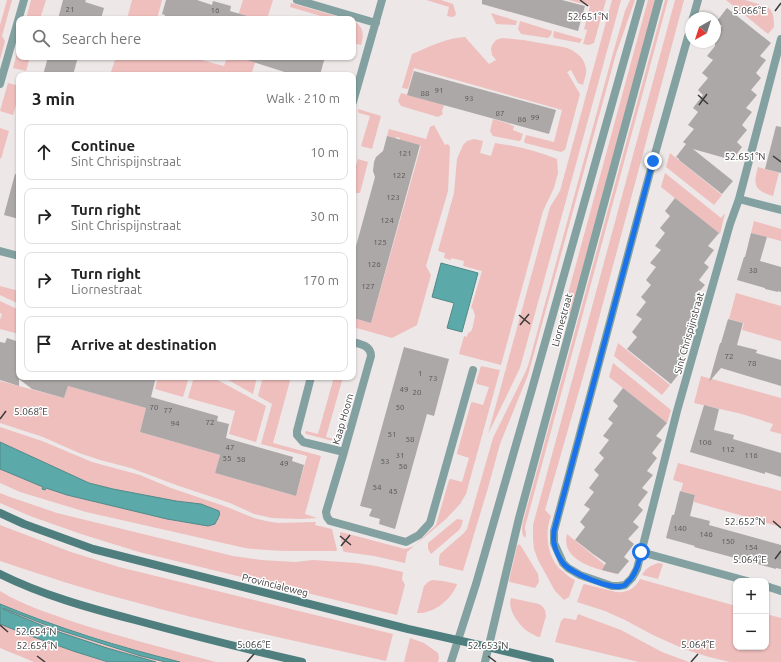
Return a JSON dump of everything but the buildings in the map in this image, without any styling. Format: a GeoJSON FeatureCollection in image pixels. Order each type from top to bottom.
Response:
{"type":"FeatureCollection","features":[{"type":"Feature","properties":{"kind":"main road","name":"Provincialeweg"},"geometry":{"type":"LineString","coordinates":[[0,513],[24,524],[93,549],[408,629],[550,662]]}},
{"type":"Feature","properties":{"kind":"main road"},"geometry":{"type":"LineString","coordinates":[[0,574],[50,595],[85,606],[196,637],[302,662]]}},
{"type":"Feature","properties":{"kind":"street"},"geometry":{"type":"LineString","coordinates":[[19,16],[24,0]]}},
{"type":"Feature","properties":{"kind":"street"},"geometry":{"type":"LineString","coordinates":[[297,0],[352,16]]}},
{"type":"Feature","properties":{"kind":"street"},"geometry":{"type":"LineString","coordinates":[[356,92],[382,0]]}},
{"type":"Feature","properties":{"kind":"street","name":"Liornestraat"},"geometry":{"type":"LineString","coordinates":[[451,662],[476,584],[532,389],[641,0]]}},
{"type":"Feature","properties":{"kind":"street","name":"Liornestraat"},"geometry":{"type":"LineString","coordinates":[[485,662],[521,510],[659,0]]}},
{"type":"Feature","properties":{"kind":"street"},"geometry":{"type":"LineString","coordinates":[[695,12],[698,0]]}},
{"type":"Feature","properties":{"kind":"street"},"geometry":{"type":"LineString","coordinates":[[356,17],[376,23]]}},
{"type":"Feature","properties":{"kind":"street"},"geometry":{"type":"LineString","coordinates":[[0,84],[16,28]]}},
{"type":"Feature","properties":{"kind":"street","name":"Sint Chrispijnstraat"},"geometry":{"type":"LineString","coordinates":[[685,47],[554,531],[554,543],[563,563],[568,568],[580,575],[612,586],[625,585],[632,578],[637,569],[679,404],[730,224],[739,199],[781,39]]}},
{"type":"Feature","properties":{"kind":"street"},"geometry":{"type":"LineString","coordinates":[[739,199],[781,210]]}},
{"type":"Feature","properties":{"kind":"street"},"geometry":{"type":"LineString","coordinates":[[0,251],[16,255]]}},
{"type":"Feature","properties":{"kind":"street","name":"Kaap Hoorn"},"geometry":{"type":"LineString","coordinates":[[309,380],[297,435],[303,442],[344,452],[371,356],[369,348],[365,345],[356,343]]}},
{"type":"Feature","properties":{"kind":"street"},"geometry":{"type":"LineString","coordinates":[[344,452],[326,512],[330,521],[406,542],[419,534],[430,523],[473,370]]}},
{"type":"Feature","properties":{"kind":"street"},"geometry":{"type":"LineString","coordinates":[[641,552],[736,578]]}},
{"type":"Feature","properties":{"kind":"street"},"geometry":{"type":"LineString","coordinates":[[769,587],[781,591]]}},
{"type":"Feature","properties":{"kind":"shaded area"},"geometry":{"type":"Polygon","coordinates":[[[7,0],[12,0],[2,36],[5,41],[0,60],[0,25],[7,0]]]}},
{"type":"Feature","properties":{"kind":"shaded area"},"geometry":{"type":"Polygon","coordinates":[[[31,0],[46,0],[41,16],[27,16],[31,0]]]}},
{"type":"Feature","properties":{"kind":"shaded area"},"geometry":{"type":"Polygon","coordinates":[[[132,0],[162,0],[158,16],[128,16],[132,0]]]}},
{"type":"Feature","properties":{"kind":"shaded area"},"geometry":{"type":"Polygon","coordinates":[[[243,0],[273,0],[268,16],[238,16],[243,0]]]}},
{"type":"Feature","properties":{"kind":"shaded area"},"geometry":{"type":"Polygon","coordinates":[[[426,0],[441,0],[453,4],[456,14],[455,16],[447,16],[449,7],[426,0]]]}},
{"type":"Feature","properties":{"kind":"shaded area"},"geometry":{"type":"Polygon","coordinates":[[[569,0],[606,0],[594,43],[589,45],[583,44],[587,30],[584,29],[590,6],[569,0]]]}},
{"type":"Feature","properties":{"kind":"shaded area"},"geometry":{"type":"Polygon","coordinates":[[[612,0],[621,0],[520,368],[488,434],[550,207],[560,191],[612,0]]]}},
{"type":"Feature","properties":{"kind":"shaded area"},"geometry":{"type":"Polygon","coordinates":[[[630,0],[635,0],[616,54],[528,375],[500,444],[463,571],[439,565],[440,554],[467,529],[493,438],[528,366],[613,53],[625,11],[630,0]]]}},
{"type":"Feature","properties":{"kind":"shaded area"},"geometry":{"type":"Polygon","coordinates":[[[648,0],[656,0],[570,314],[563,312],[648,0]]]}},
{"type":"Feature","properties":{"kind":"shaded area"},"geometry":{"type":"Polygon","coordinates":[[[665,0],[668,0],[525,527],[525,538],[522,532],[523,522],[665,0]]]}},
{"type":"Feature","properties":{"kind":"shaded area"},"geometry":{"type":"Polygon","coordinates":[[[675,0],[684,0],[587,363],[545,510],[551,516],[548,528],[548,540],[552,558],[558,567],[569,577],[575,580],[569,597],[564,600],[555,591],[538,560],[534,549],[533,525],[675,0]]]}},
{"type":"Feature","properties":{"kind":"shaded area"},"geometry":{"type":"Polygon","coordinates":[[[726,0],[745,0],[768,7],[773,14],[774,27],[768,34],[726,0]]]}},
{"type":"Feature","properties":{"kind":"shaded area"},"geometry":{"type":"Polygon","coordinates":[[[291,3],[336,16],[321,16],[290,7],[291,3]]]}},
{"type":"Feature","properties":{"kind":"shaded area"},"geometry":{"type":"Polygon","coordinates":[[[491,13],[517,21],[516,25],[496,24],[491,13]]]}},
{"type":"Feature","properties":{"kind":"shaded area"},"geometry":{"type":"Polygon","coordinates":[[[520,21],[552,31],[551,35],[548,38],[521,34],[518,29],[520,21]]]}},
{"type":"Feature","properties":{"kind":"shaded area"},"geometry":{"type":"Polygon","coordinates":[[[356,22],[362,31],[363,38],[361,45],[356,44],[356,22]]]}},
{"type":"Feature","properties":{"kind":"shaded area"},"geometry":{"type":"Polygon","coordinates":[[[554,31],[582,39],[580,43],[554,38],[554,31]]]}},
{"type":"Feature","properties":{"kind":"shaded area"},"geometry":{"type":"Polygon","coordinates":[[[465,37],[489,64],[496,60],[492,55],[492,45],[496,40],[502,38],[563,47],[571,50],[581,57],[586,71],[583,85],[578,83],[571,70],[567,72],[580,94],[565,150],[561,152],[525,143],[524,141],[526,135],[554,142],[562,110],[414,68],[408,89],[402,88],[412,54],[444,41],[465,37]]]}},
{"type":"Feature","properties":{"kind":"shaded area"},"geometry":{"type":"Polygon","coordinates":[[[16,56],[16,60],[29,60],[26,71],[13,68],[16,56]]]}},
{"type":"Feature","properties":{"kind":"shaded area"},"geometry":{"type":"Polygon","coordinates":[[[115,60],[201,60],[224,66],[226,60],[256,60],[252,72],[111,72],[115,60]]]}},
{"type":"Feature","properties":{"kind":"shaded area"},"geometry":{"type":"Polygon","coordinates":[[[8,83],[16,85],[16,105],[13,115],[0,111],[8,83]]]}},
{"type":"Feature","properties":{"kind":"shaded area"},"geometry":{"type":"Polygon","coordinates":[[[401,93],[444,105],[442,111],[443,114],[438,117],[401,106],[398,101],[401,93]]]}},
{"type":"Feature","properties":{"kind":"shaded area"},"geometry":{"type":"Polygon","coordinates":[[[358,109],[381,116],[372,149],[361,146],[370,116],[359,113],[358,109]]]}},
{"type":"Feature","properties":{"kind":"shaded area"},"geometry":{"type":"Polygon","coordinates":[[[493,119],[514,126],[513,130],[523,134],[521,140],[519,141],[493,136],[490,131],[493,119]]]}},
{"type":"Feature","properties":{"kind":"shaded area"},"geometry":{"type":"Polygon","coordinates":[[[434,125],[445,145],[448,144],[450,147],[448,191],[426,266],[431,275],[417,325],[392,338],[356,328],[356,319],[371,323],[421,146],[400,140],[400,138],[396,137],[396,139],[387,136],[389,129],[426,139],[430,127],[434,125]]]}},
{"type":"Feature","properties":{"kind":"shaded area"},"geometry":{"type":"Polygon","coordinates":[[[0,128],[9,131],[1,159],[0,158],[0,128]]]}},
{"type":"Feature","properties":{"kind":"shaded area"},"geometry":{"type":"Polygon","coordinates":[[[474,139],[483,141],[480,153],[491,156],[495,143],[526,149],[557,159],[558,173],[554,188],[543,211],[501,365],[459,354],[464,336],[467,337],[468,333],[472,330],[475,316],[473,309],[471,308],[482,271],[463,266],[464,261],[444,258],[445,253],[438,251],[454,193],[457,159],[463,145],[467,141],[474,139]]]}},
{"type":"Feature","properties":{"kind":"shaded area"},"geometry":{"type":"Polygon","coordinates":[[[670,153],[722,195],[714,205],[666,167],[670,153]]]}},
{"type":"Feature","properties":{"kind":"shaded area"},"geometry":{"type":"Polygon","coordinates":[[[358,159],[368,162],[360,193],[356,193],[356,165],[358,159]]]}},
{"type":"Feature","properties":{"kind":"shaded area"},"geometry":{"type":"Polygon","coordinates":[[[758,167],[779,173],[773,196],[767,194],[756,186],[758,167]]]}},
{"type":"Feature","properties":{"kind":"shaded area"},"geometry":{"type":"Polygon","coordinates":[[[665,173],[721,218],[725,213],[720,234],[661,187],[665,173]]]}},
{"type":"Feature","properties":{"kind":"shaded area"},"geometry":{"type":"Polygon","coordinates":[[[754,221],[781,229],[781,241],[751,233],[754,221]]]}},
{"type":"Feature","properties":{"kind":"shaded area"},"geometry":{"type":"Polygon","coordinates":[[[0,286],[16,290],[16,303],[0,295],[0,286]]]}},
{"type":"Feature","properties":{"kind":"shaded area"},"geometry":{"type":"Polygon","coordinates":[[[736,293],[781,306],[781,341],[742,330],[744,323],[729,319],[736,293]]]}},
{"type":"Feature","properties":{"kind":"shaded area"},"geometry":{"type":"Polygon","coordinates":[[[0,301],[16,309],[16,333],[0,329],[2,314],[0,313],[0,301]]]}},
{"type":"Feature","properties":{"kind":"shaded area"},"geometry":{"type":"Polygon","coordinates":[[[618,343],[670,385],[662,395],[614,356],[618,343]]]}},
{"type":"Feature","properties":{"kind":"shaded area"},"geometry":{"type":"Polygon","coordinates":[[[613,363],[671,410],[667,423],[609,377],[613,363]]]}},
{"type":"Feature","properties":{"kind":"shaded area"},"geometry":{"type":"Polygon","coordinates":[[[481,366],[500,370],[466,494],[460,504],[446,519],[407,552],[405,563],[343,551],[341,532],[405,549],[414,546],[436,525],[449,480],[451,479],[462,482],[469,458],[457,453],[471,403],[483,405],[489,387],[477,384],[476,382],[481,366]]]}},
{"type":"Feature","properties":{"kind":"shaded area"},"geometry":{"type":"Polygon","coordinates":[[[701,376],[781,398],[781,434],[770,431],[773,424],[742,414],[694,403],[701,376]]]}},
{"type":"Feature","properties":{"kind":"shaded area"},"geometry":{"type":"Polygon","coordinates":[[[157,380],[188,380],[183,397],[155,389],[157,380]]]}},
{"type":"Feature","properties":{"kind":"shaded area"},"geometry":{"type":"Polygon","coordinates":[[[193,380],[218,380],[266,406],[256,442],[229,434],[235,411],[188,398],[193,380]]]}},
{"type":"Feature","properties":{"kind":"shaded area"},"geometry":{"type":"Polygon","coordinates":[[[228,380],[256,380],[253,394],[228,380]]]}},
{"type":"Feature","properties":{"kind":"shaded area"},"geometry":{"type":"Polygon","coordinates":[[[262,380],[290,380],[273,443],[321,456],[305,514],[317,518],[272,518],[254,514],[230,503],[131,468],[79,453],[43,437],[0,423],[0,381],[64,398],[68,386],[146,408],[140,432],[220,455],[215,473],[296,496],[307,456],[261,444],[272,404],[258,396],[262,380]]]}},
{"type":"Feature","properties":{"kind":"shaded area"},"geometry":{"type":"Polygon","coordinates":[[[333,380],[342,380],[326,437],[338,440],[337,442],[306,434],[305,432],[318,434],[333,380]]]}},
{"type":"Feature","properties":{"kind":"shaded area"},"geometry":{"type":"Polygon","coordinates":[[[0,427],[42,441],[92,462],[140,475],[171,488],[254,518],[278,523],[316,522],[315,525],[332,529],[337,550],[290,551],[245,548],[86,512],[20,492],[0,483],[0,469],[43,487],[42,489],[46,487],[67,495],[167,519],[208,526],[215,524],[217,519],[220,517],[219,511],[201,504],[176,501],[89,483],[0,442],[0,427]]]}},
{"type":"Feature","properties":{"kind":"shaded area"},"geometry":{"type":"Polygon","coordinates":[[[678,463],[781,491],[781,527],[694,502],[695,495],[681,491],[683,483],[673,480],[678,463]]]}},
{"type":"Feature","properties":{"kind":"shaded area"},"geometry":{"type":"Polygon","coordinates":[[[0,493],[57,513],[233,556],[261,560],[295,562],[313,560],[357,563],[403,572],[402,579],[405,585],[397,615],[139,552],[30,516],[0,503],[0,493]]]}},
{"type":"Feature","properties":{"kind":"shaded area"},"geometry":{"type":"Polygon","coordinates":[[[457,519],[463,520],[459,530],[431,554],[428,549],[428,543],[457,519]]]}},
{"type":"Feature","properties":{"kind":"shaded area"},"geometry":{"type":"Polygon","coordinates":[[[0,525],[71,552],[119,567],[393,634],[386,661],[159,609],[79,587],[0,561],[0,525]]]}},
{"type":"Feature","properties":{"kind":"shaded area"},"geometry":{"type":"Polygon","coordinates":[[[567,534],[616,574],[591,567],[575,558],[569,551],[566,544],[567,534]]]}},
{"type":"Feature","properties":{"kind":"shaded area"},"geometry":{"type":"Polygon","coordinates":[[[519,544],[538,574],[539,582],[535,588],[509,581],[517,546],[519,544]]]}},
{"type":"Feature","properties":{"kind":"shaded area"},"geometry":{"type":"Polygon","coordinates":[[[659,563],[663,564],[658,579],[642,575],[649,567],[659,563]]]}},
{"type":"Feature","properties":{"kind":"shaded area"},"geometry":{"type":"Polygon","coordinates":[[[640,579],[733,605],[733,650],[769,650],[769,615],[781,618],[781,662],[730,662],[709,657],[684,649],[605,611],[577,602],[584,584],[620,592],[633,588],[640,579]]]}},
{"type":"Feature","properties":{"kind":"shaded area"},"geometry":{"type":"Polygon","coordinates":[[[432,580],[457,584],[455,590],[442,604],[430,611],[417,613],[424,586],[432,580]]]}},
{"type":"Feature","properties":{"kind":"shaded area"},"geometry":{"type":"Polygon","coordinates":[[[0,591],[26,605],[74,622],[126,638],[216,662],[180,662],[141,652],[64,628],[0,604],[0,591]]]}},
{"type":"Feature","properties":{"kind":"shaded area"},"geometry":{"type":"Polygon","coordinates":[[[511,598],[539,604],[543,607],[546,616],[540,637],[527,631],[514,616],[510,602],[511,598]]]}},
{"type":"Feature","properties":{"kind":"shaded area"},"geometry":{"type":"Polygon","coordinates":[[[3,608],[83,638],[166,662],[145,659],[93,644],[32,622],[2,609],[3,608]]]}},
{"type":"Feature","properties":{"kind":"shaded area"},"geometry":{"type":"Polygon","coordinates":[[[578,614],[621,630],[662,652],[689,662],[639,662],[555,642],[561,621],[564,618],[576,620],[578,614]]]}},
{"type":"Feature","properties":{"kind":"shaded area"},"geometry":{"type":"Polygon","coordinates":[[[0,624],[106,662],[34,662],[0,648],[0,624]]]}},
{"type":"Feature","properties":{"kind":"shaded area"},"geometry":{"type":"Polygon","coordinates":[[[410,638],[424,643],[438,653],[438,662],[404,662],[410,638]]]}},
{"type":"Feature","properties":{"kind":"water"},"geometry":{"type":"Polygon","coordinates":[[[441,263],[478,273],[462,332],[447,328],[454,303],[432,297],[441,263]]]}},
{"type":"Feature","properties":{"kind":"water"},"geometry":{"type":"Polygon","coordinates":[[[0,442],[89,483],[176,501],[201,504],[219,511],[219,516],[215,524],[208,526],[167,519],[67,495],[46,488],[45,490],[42,489],[43,487],[0,469],[0,442]]]}},
{"type":"Feature","properties":{"kind":"water"},"geometry":{"type":"Polygon","coordinates":[[[0,604],[89,636],[180,662],[166,662],[141,656],[59,630],[3,608],[53,630],[156,662],[108,662],[76,652],[0,624],[0,604]]]}},
{"type":"Feature","properties":{"kind":"route"},"geometry":{"type":"LineString","coordinates":[[641,552],[637,569],[632,578],[625,585],[612,586],[580,575],[568,568],[563,563],[557,551],[554,543],[554,531],[653,161]]}}]}
